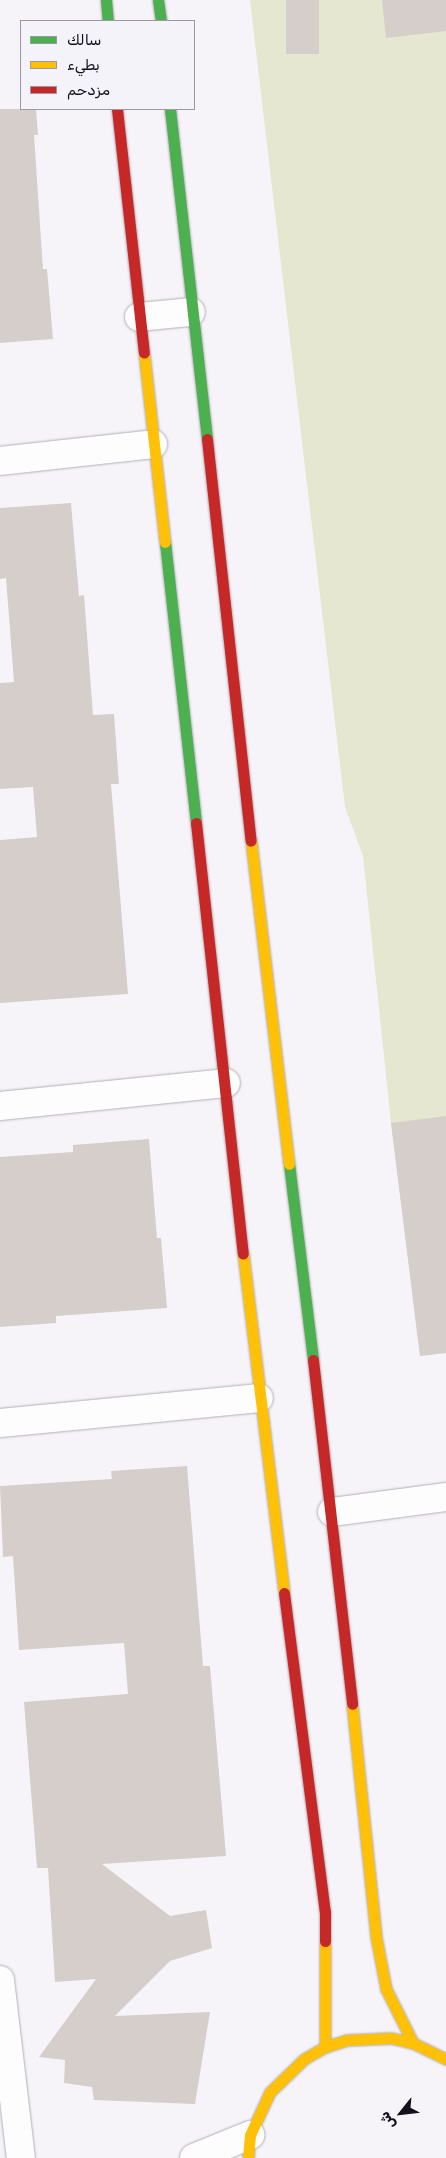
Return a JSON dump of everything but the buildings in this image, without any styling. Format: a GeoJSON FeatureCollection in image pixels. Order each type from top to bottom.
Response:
{"type":"FeatureCollection","features":[{"type":"Feature","properties":{"kind":"street"},"geometry":{"type":"LineString","coordinates":[[106,0],[108,20]]}},
{"type":"Feature","properties":{"kind":"street"},"geometry":{"type":"LineString","coordinates":[[158,0],[161,20]]}},
{"type":"Feature","properties":{"kind":"street"},"geometry":{"type":"LineString","coordinates":[[117,110],[226,1083],[259,1398],[325,1912],[325,2047]]}},
{"type":"Feature","properties":{"kind":"street"},"geometry":{"type":"LineString","coordinates":[[170,110],[272,1030],[332,1512],[376,1937],[386,1989],[413,2043]]}},
{"type":"Feature","properties":{"kind":"street"},"geometry":{"type":"LineString","coordinates":[[139,317],[192,312]]}},
{"type":"Feature","properties":{"kind":"street"},"geometry":{"type":"LineString","coordinates":[[0,461],[154,444]]}},
{"type":"Feature","properties":{"kind":"street"},"geometry":{"type":"LineString","coordinates":[[0,1106],[226,1083]]}},
{"type":"Feature","properties":{"kind":"street"},"geometry":{"type":"LineString","coordinates":[[0,1423],[259,1398]]}},
{"type":"Feature","properties":{"kind":"street"},"geometry":{"type":"LineString","coordinates":[[332,1512],[446,1497]]}},
{"type":"Feature","properties":{"kind":"street"},"geometry":{"type":"LineString","coordinates":[[0,1980],[21,2158]]}},
{"type":"Feature","properties":{"kind":"street"},"geometry":{"type":"LineString","coordinates":[[194,2158],[250,2147],[270,2092],[304,2059],[325,2047],[369,2038],[413,2043],[446,2059]]}},
{"type":"Feature","properties":{"kind":"green space"},"geometry":{"type":"Polygon","coordinates":[[[250,0],[446,0],[446,1353],[420,1356],[391,1123],[363,856],[345,807],[250,0]]]}},
{"type":"Feature","properties":{"kind":"traffic: fast"},"geometry":{"type":"LineString","coordinates":[[106,0],[108,20]]}},
{"type":"Feature","properties":{"kind":"traffic: fast"},"geometry":{"type":"LineString","coordinates":[[158,0],[161,20]]}},
{"type":"Feature","properties":{"kind":"traffic: fast"},"geometry":{"type":"LineString","coordinates":[[170,110],[207,439]]}},
{"type":"Feature","properties":{"kind":"traffic: fast"},"geometry":{"type":"LineString","coordinates":[[165,542],[196,823]]}},
{"type":"Feature","properties":{"kind":"traffic: fast"},"geometry":{"type":"LineString","coordinates":[[289,1164],[313,1360]]}},
{"type":"Feature","properties":{"kind":"traffic: slow"},"geometry":{"type":"LineString","coordinates":[[144,353],[165,542]]}},
{"type":"Feature","properties":{"kind":"traffic: slow"},"geometry":{"type":"LineString","coordinates":[[251,841],[289,1164]]}},
{"type":"Feature","properties":{"kind":"traffic: slow"},"geometry":{"type":"LineString","coordinates":[[243,1253],[284,1593]]}},
{"type":"Feature","properties":{"kind":"traffic: slow"},"geometry":{"type":"LineString","coordinates":[[352,1704],[376,1937],[386,1989],[413,2043]]}},
{"type":"Feature","properties":{"kind":"traffic: slow"},"geometry":{"type":"LineString","coordinates":[[325,1941],[325,2047]]}},
{"type":"Feature","properties":{"kind":"traffic: slow"},"geometry":{"type":"LineString","coordinates":[[248,2158],[250,2135],[270,2092],[304,2059],[325,2047],[346,2040],[391,2038],[413,2043],[446,2059]]}},
{"type":"Feature","properties":{"kind":"traffic: jam"},"geometry":{"type":"LineString","coordinates":[[117,110],[144,353]]}},
{"type":"Feature","properties":{"kind":"traffic: jam"},"geometry":{"type":"LineString","coordinates":[[207,439],[251,841]]}},
{"type":"Feature","properties":{"kind":"traffic: jam"},"geometry":{"type":"LineString","coordinates":[[196,823],[243,1253]]}},
{"type":"Feature","properties":{"kind":"traffic: jam"},"geometry":{"type":"LineString","coordinates":[[313,1360],[352,1704]]}},
{"type":"Feature","properties":{"kind":"traffic: jam"},"geometry":{"type":"LineString","coordinates":[[284,1593],[325,1912],[325,1941]]}}]}
